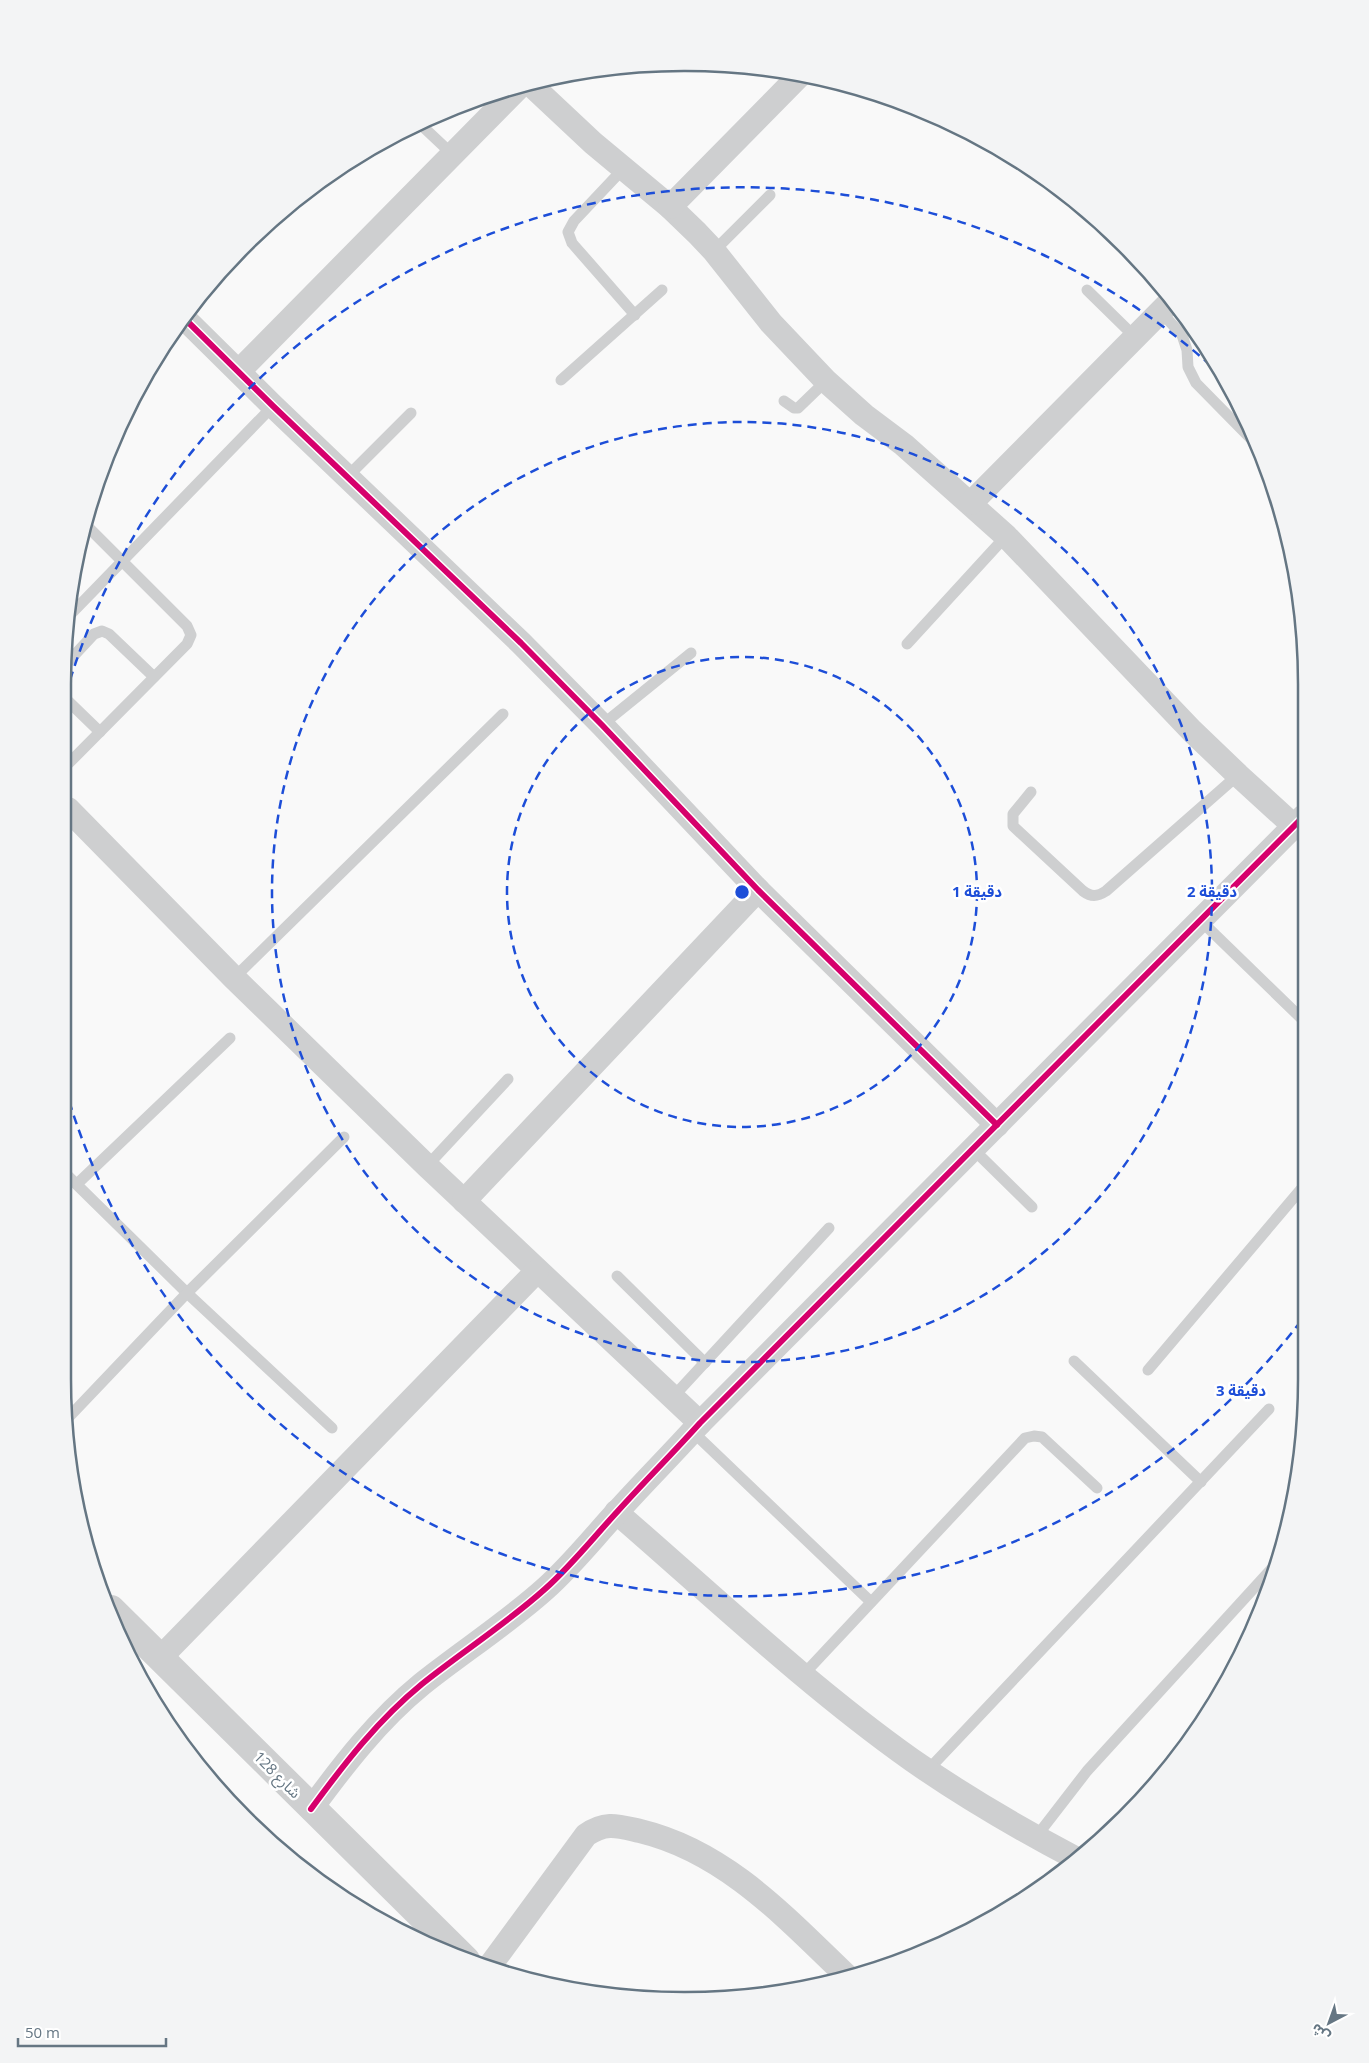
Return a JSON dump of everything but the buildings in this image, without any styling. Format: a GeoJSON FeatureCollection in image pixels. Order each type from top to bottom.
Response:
{"type":"FeatureCollection","features":[{"type":"Feature","properties":{"kind":"street"},"geometry":{"type":"LineString","coordinates":[[670,207],[794,81]]}},
{"type":"Feature","properties":{"kind":"street"},"geometry":{"type":"LineString","coordinates":[[536,90],[623,169],[670,207],[714,251],[771,323],[826,381],[971,503],[1006,536],[1143,681],[1238,776],[1298,820]]}},
{"type":"Feature","properties":{"kind":"street"},"geometry":{"type":"LineString","coordinates":[[239,371],[509,97]]}},
{"type":"Feature","properties":{"kind":"street"},"geometry":{"type":"LineString","coordinates":[[971,503],[1166,306]]}},
{"type":"Feature","properties":{"kind":"street"},"geometry":{"type":"LineString","coordinates":[[189,323],[273,406],[521,643],[602,725],[758,890],[997,1125]]}},
{"type":"Feature","properties":{"kind":"street"},"geometry":{"type":"LineString","coordinates":[[71,812],[234,978],[427,1166],[673,1397],[696,1427]]}},
{"type":"Feature","properties":{"kind":"street"},"geometry":{"type":"LineString","coordinates":[[311,1809],[346,1761],[382,1721],[421,1685],[506,1622],[546,1588],[582,1552],[616,1512],[696,1427],[1298,822]]}},
{"type":"Feature","properties":{"kind":"street"},"geometry":{"type":"LineString","coordinates":[[464,1201],[758,890]]}},
{"type":"Feature","properties":{"kind":"street"},"geometry":{"type":"LineString","coordinates":[[161,1658],[537,1271]]}},
{"type":"Feature","properties":{"kind":"street"},"geometry":{"type":"LineString","coordinates":[[616,1512],[854,1716],[973,1800],[1036,1838],[1070,1855]]}},
{"type":"Feature","properties":{"kind":"street","name":"شارع 128"},"geometry":{"type":"LineString","coordinates":[[121,1619],[451,1945]]}},
{"type":"Feature","properties":{"kind":"street"},"geometry":{"type":"LineString","coordinates":[[494,1961],[586,1834],[595,1828],[605,1825],[651,1834],[685,1846],[717,1863],[747,1883],[774,1906],[842,1971]]}},
{"type":"Feature","properties":{"kind":"lane"},"geometry":{"type":"LineString","coordinates":[[425,129],[453,155]]}},
{"type":"Feature","properties":{"kind":"lane"},"geometry":{"type":"LineString","coordinates":[[623,169],[570,226],[568,232],[572,243],[635,315]]}},
{"type":"Feature","properties":{"kind":"lane"},"geometry":{"type":"LineString","coordinates":[[714,251],[770,194]]}},
{"type":"Feature","properties":{"kind":"lane"},"geometry":{"type":"LineString","coordinates":[[561,380],[662,290]]}},
{"type":"Feature","properties":{"kind":"lane"},"geometry":{"type":"LineString","coordinates":[[1088,290],[1135,337]]}},
{"type":"Feature","properties":{"kind":"lane"},"geometry":{"type":"LineString","coordinates":[[1166,306],[1182,335],[1187,350],[1188,367],[1196,383],[1242,430]]}},
{"type":"Feature","properties":{"kind":"lane"},"geometry":{"type":"LineString","coordinates":[[784,401],[794,408],[798,408],[826,381]]}},
{"type":"Feature","properties":{"kind":"lane"},"geometry":{"type":"LineString","coordinates":[[76,609],[273,406]]}},
{"type":"Feature","properties":{"kind":"lane"},"geometry":{"type":"LineString","coordinates":[[347,477],[411,413]]}},
{"type":"Feature","properties":{"kind":"lane"},"geometry":{"type":"LineString","coordinates":[[71,761],[190,640],[190,630],[91,530]]}},
{"type":"Feature","properties":{"kind":"lane"},"geometry":{"type":"LineString","coordinates":[[908,644],[1006,536]]}},
{"type":"Feature","properties":{"kind":"lane"},"geometry":{"type":"LineString","coordinates":[[72,657],[94,634],[102,630],[106,631],[154,677]]}},
{"type":"Feature","properties":{"kind":"lane"},"geometry":{"type":"LineString","coordinates":[[602,725],[691,653]]}},
{"type":"Feature","properties":{"kind":"lane"},"geometry":{"type":"LineString","coordinates":[[71,704],[100,732]]}},
{"type":"Feature","properties":{"kind":"lane"},"geometry":{"type":"LineString","coordinates":[[234,978],[503,714]]}},
{"type":"Feature","properties":{"kind":"lane"},"geometry":{"type":"LineString","coordinates":[[1031,792],[1013,814],[1011,820],[1013,826],[1083,891],[1088,895],[1094,896],[1106,891],[1238,776]]}},
{"type":"Feature","properties":{"kind":"lane"},"geometry":{"type":"LineString","coordinates":[[1200,920],[1298,1015]]}},
{"type":"Feature","properties":{"kind":"lane"},"geometry":{"type":"LineString","coordinates":[[77,1184],[230,1038]]}},
{"type":"Feature","properties":{"kind":"lane"},"geometry":{"type":"LineString","coordinates":[[427,1166],[508,1079]]}},
{"type":"Feature","properties":{"kind":"lane"},"geometry":{"type":"LineString","coordinates":[[73,1413],[188,1293],[344,1137]]}},
{"type":"Feature","properties":{"kind":"lane"},"geometry":{"type":"LineString","coordinates":[[973,1149],[1032,1207]]}},
{"type":"Feature","properties":{"kind":"lane"},"geometry":{"type":"LineString","coordinates":[[71,1179],[188,1293],[332,1428]]}},
{"type":"Feature","properties":{"kind":"lane"},"geometry":{"type":"LineString","coordinates":[[1148,1370],[1298,1193]]}},
{"type":"Feature","properties":{"kind":"lane"},"geometry":{"type":"LineString","coordinates":[[673,1397],[829,1228]]}},
{"type":"Feature","properties":{"kind":"lane"},"geometry":{"type":"LineString","coordinates":[[617,1276],[705,1362]]}},
{"type":"Feature","properties":{"kind":"lane"},"geometry":{"type":"LineString","coordinates":[[1074,1362],[1201,1482]]}},
{"type":"Feature","properties":{"kind":"lane"},"geometry":{"type":"LineString","coordinates":[[928,1770],[1269,1409]]}},
{"type":"Feature","properties":{"kind":"lane"},"geometry":{"type":"LineString","coordinates":[[696,1427],[871,1602]]}},
{"type":"Feature","properties":{"kind":"lane"},"geometry":{"type":"LineString","coordinates":[[804,1674],[1025,1438],[1042,1437],[1096,1488]]}},
{"type":"Feature","properties":{"kind":"lane"},"geometry":{"type":"LineString","coordinates":[[1036,1838],[1087,1772],[1265,1576]]}},
{"type":"Feature","properties":{"kind":"cycle path"},"geometry":{"type":"LineString","coordinates":[[189,323],[521,643],[602,725],[758,890],[997,1125]]}},
{"type":"Feature","properties":{"kind":"cycle path"},"geometry":{"type":"LineString","coordinates":[[311,1809],[349,1759],[391,1712],[422,1684],[515,1614],[555,1580],[700,1423],[1298,822]]}}]}
